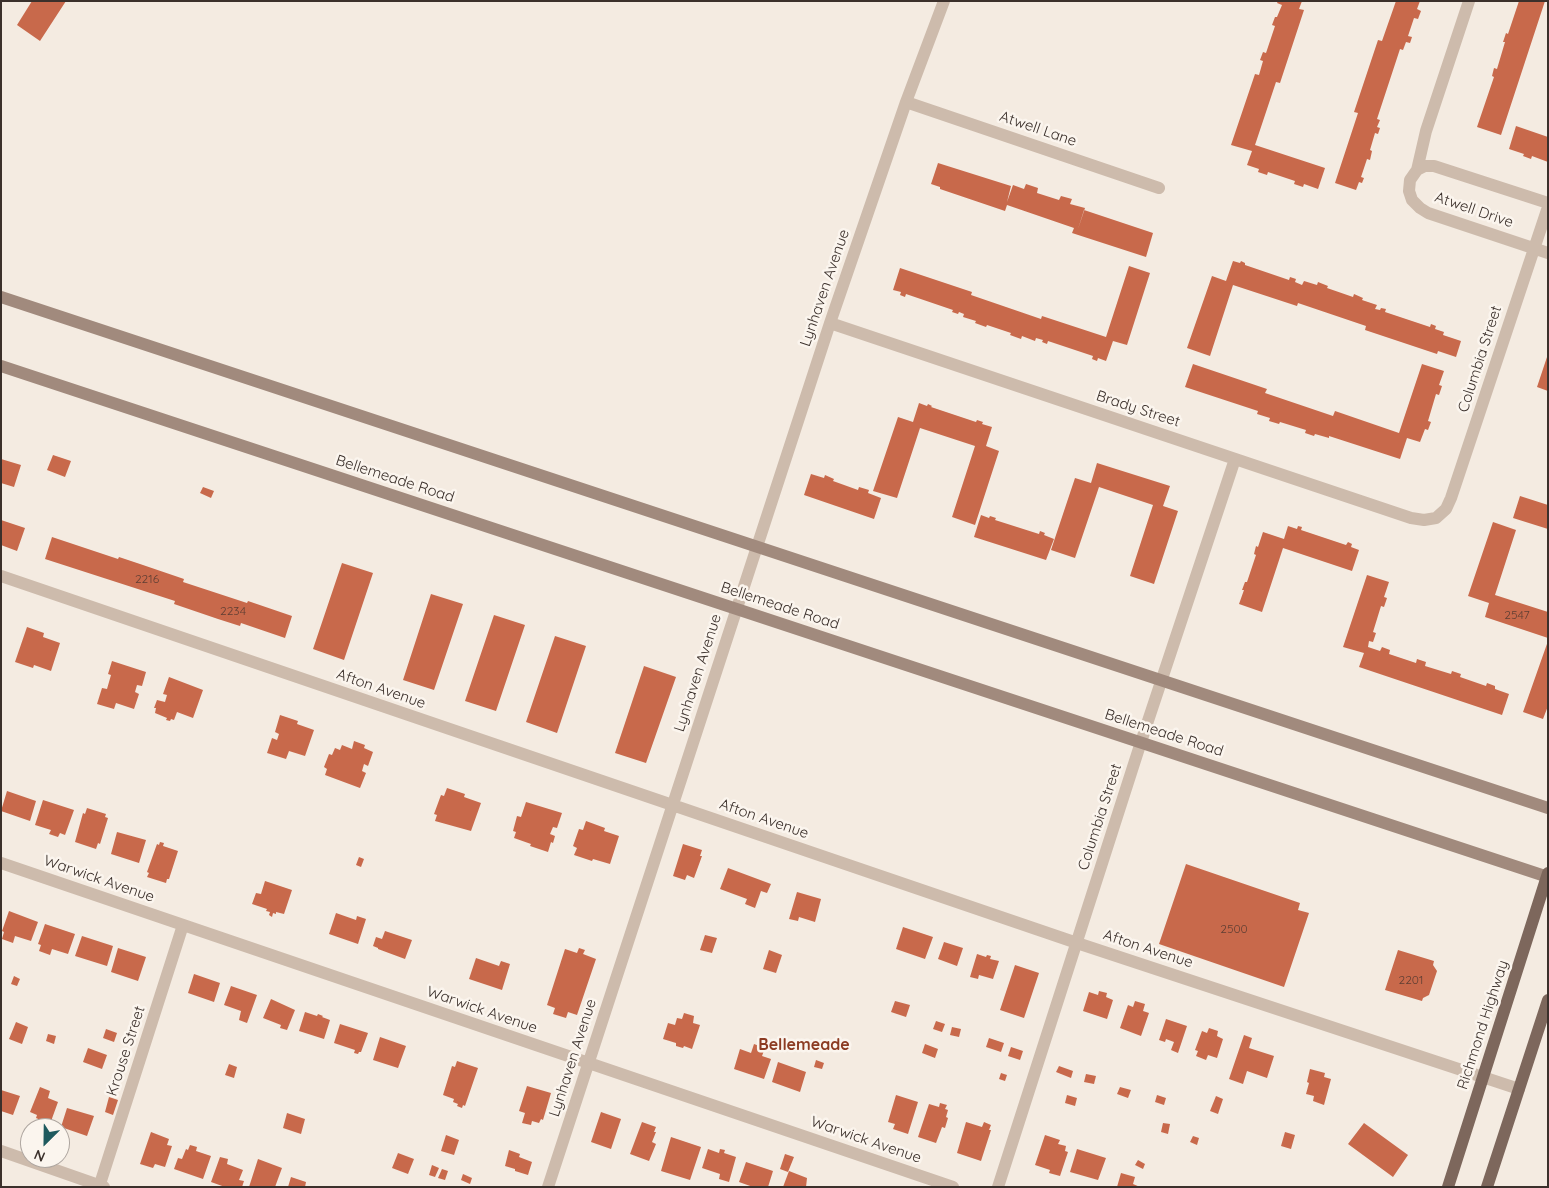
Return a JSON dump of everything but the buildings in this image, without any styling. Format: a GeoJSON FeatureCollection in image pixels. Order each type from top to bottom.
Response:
{"type":"FeatureCollection","features":[{"type":"Feature","properties":{"kind":"main road"},"geometry":{"type":"LineString","coordinates":[[1,297],[1548,808]]}},
{"type":"Feature","properties":{"kind":"main road","name":"Bellemeade Road"},"geometry":{"type":"LineString","coordinates":[[1,366],[1547,876]]}},
{"type":"Feature","properties":{"kind":"main road","name":"Richmond Highway"},"geometry":{"type":"LineString","coordinates":[[1448,1187],[1547,876]]}},
{"type":"Feature","properties":{"kind":"main road"},"geometry":{"type":"LineString","coordinates":[[1487,1187],[1548,1000]]}},
{"type":"Feature","properties":{"kind":"street","name":"Lynhaven Avenue"},"geometry":{"type":"LineString","coordinates":[[548,1187],[830,323],[906,102],[944,1]]}},
{"type":"Feature","properties":{"kind":"street"},"geometry":{"type":"LineString","coordinates":[[1416,170],[1426,131],[1469,1]]}},
{"type":"Feature","properties":{"kind":"street","name":"Atwell Lane"},"geometry":{"type":"LineString","coordinates":[[906,102],[1160,188]]}},
{"type":"Feature","properties":{"kind":"street","name":"Atwell Drive"},"geometry":{"type":"LineString","coordinates":[[1548,205],[1434,166],[1425,166],[1416,170],[1410,180],[1409,191],[1412,200],[1428,213],[1548,253]]}},
{"type":"Feature","properties":{"kind":"street","name":"Columbia Street"},"geometry":{"type":"LineString","coordinates":[[1436,518],[1446,509],[1451,498],[1548,205]]}},
{"type":"Feature","properties":{"kind":"street","name":"Brady Street"},"geometry":{"type":"LineString","coordinates":[[830,323],[1411,518],[1424,520],[1436,518]]}},
{"type":"Feature","properties":{"kind":"street","name":"Columbia Street"},"geometry":{"type":"LineString","coordinates":[[998,1187],[1141,742],[1235,459]]}},
{"type":"Feature","properties":{"kind":"street","name":"Afton Avenue"},"geometry":{"type":"LineString","coordinates":[[1,576],[1077,943],[1519,1089]]}},
{"type":"Feature","properties":{"kind":"street","name":"Warwick Avenue"},"geometry":{"type":"LineString","coordinates":[[1,863],[953,1187]]}},
{"type":"Feature","properties":{"kind":"street","name":"Krouse Street"},"geometry":{"type":"LineString","coordinates":[[101,1186],[183,925]]}},
{"type":"Feature","properties":{"kind":"street"},"geometry":{"type":"LineString","coordinates":[[1,1152],[101,1186]]}},
{"type":"Feature","properties":{"kind":"district","name":"Bellemeade"},"geometry":{"type":"Point","coordinates":[804,1045]}}]}
